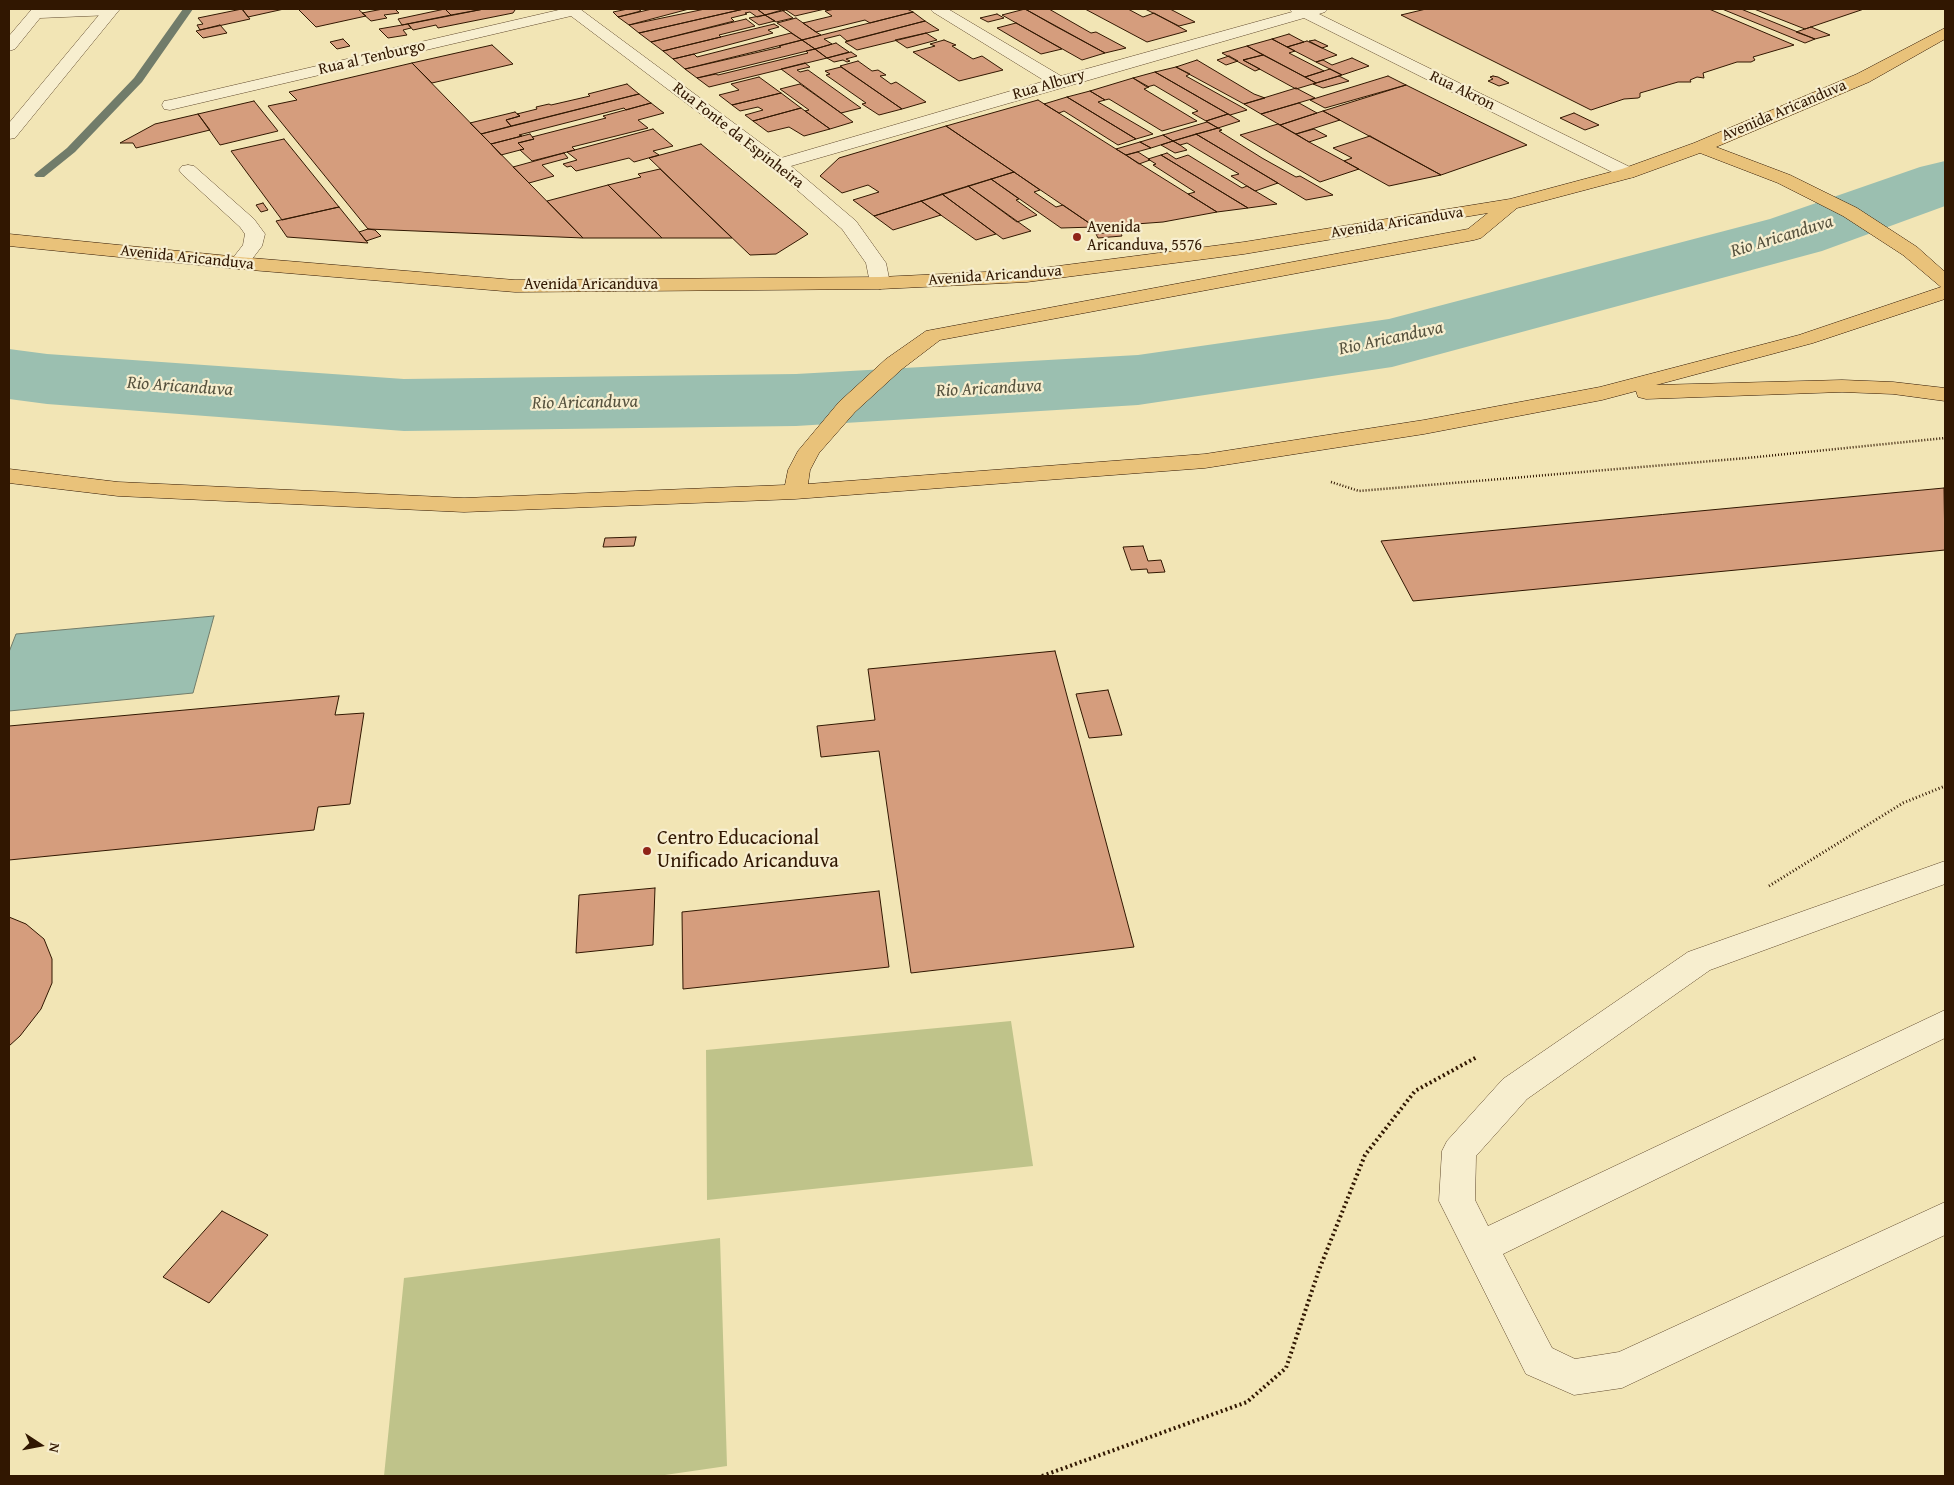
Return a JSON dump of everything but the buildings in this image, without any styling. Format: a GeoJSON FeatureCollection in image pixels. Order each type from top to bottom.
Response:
{"type":"FeatureCollection","features":[{"type":"Feature","properties":{"kind":"highway","name":"Avenida Aricanduva"},"geometry":{"type":"LineString","coordinates":[[9,240],[238,263],[515,286],[880,283],[1027,276],[1244,248],[1511,204],[1628,173],[1700,147],[1863,78],[1945,33]]}},
{"type":"Feature","properties":{"kind":"highway"},"geometry":{"type":"LineString","coordinates":[[1700,147],[1784,179],[1850,212],[1910,251],[1945,282]]}},
{"type":"Feature","properties":{"kind":"highway"},"geometry":{"type":"LineString","coordinates":[[795,492],[800,470],[809,452],[847,407],[894,364],[933,335],[1474,234],[1511,204]]}},
{"type":"Feature","properties":{"kind":"highway"},"geometry":{"type":"LineString","coordinates":[[9,476],[118,489],[464,505],[795,492],[1205,461],[1424,427],[1602,393],[1806,339],[1945,292]]}},
{"type":"Feature","properties":{"kind":"highway"},"geometry":{"type":"LineString","coordinates":[[1602,393],[1842,386],[1892,388],[1945,394]]}},
{"type":"Feature","properties":{"kind":"street"},"geometry":{"type":"LineString","coordinates":[[9,46],[37,11],[112,9]]}},
{"type":"Feature","properties":{"kind":"street"},"geometry":{"type":"LineString","coordinates":[[9,134],[112,9]]}},
{"type":"Feature","properties":{"kind":"street"},"geometry":{"type":"LineString","coordinates":[[938,9],[1059,82]]}},
{"type":"Feature","properties":{"kind":"street","name":"Rua al Tenburgo"},"geometry":{"type":"LineString","coordinates":[[170,104],[573,10]]}},
{"type":"Feature","properties":{"kind":"street","name":"Rua Fonte da Espinheira"},"geometry":{"type":"LineString","coordinates":[[573,10],[778,164],[849,225],[876,263],[880,283]]}},
{"type":"Feature","properties":{"kind":"street","name":"Rua Albury"},"geometry":{"type":"LineString","coordinates":[[778,164],[1306,10]]}},
{"type":"Feature","properties":{"kind":"street","name":"Rua Akron"},"geometry":{"type":"LineString","coordinates":[[1306,10],[1628,173]]}},
{"type":"Feature","properties":{"kind":"street"},"geometry":{"type":"LineString","coordinates":[[188,170],[247,223],[255,234],[252,246],[238,263]]}},
{"type":"Feature","properties":{"kind":"street"},"geometry":{"type":"LineString","coordinates":[[1945,872],[1699,961],[1515,1089],[1459,1150],[1457,1201],[1538,1361],[1574,1377],[1622,1370],[1945,1218]]}},
{"type":"Feature","properties":{"kind":"street"},"geometry":{"type":"LineString","coordinates":[[1481,1247],[1945,1023]]}},
{"type":"Feature","properties":{"kind":"path"},"geometry":{"type":"LineString","coordinates":[[1277,450],[1336,486],[1359,491],[1748,458],[1945,438]]}},
{"type":"Feature","properties":{"kind":"green space"},"geometry":{"type":"Polygon","coordinates":[[[1011,1021],[1033,1166],[707,1200],[706,1050],[1011,1021]]]}},
{"type":"Feature","properties":{"kind":"green space"},"geometry":{"type":"Polygon","coordinates":[[[720,1238],[727,1466],[658,1476],[384,1476],[404,1278],[720,1238]]]}},
{"type":"Feature","properties":{"kind":"shaded area"},"geometry":{"type":"Polygon","coordinates":[[[214,616],[193,693],[9,711],[9,652],[16,634],[214,616]]]}},
{"type":"Feature","properties":{"kind":"waterway"},"geometry":{"type":"LineString","coordinates":[[40,175],[71,150],[138,80],[188,9]]}},
{"type":"Feature","properties":{"kind":"waterway","name":"Rio Aricanduva"},"geometry":{"type":"LineString","coordinates":[[9,374],[47,379],[404,405],[796,400],[1138,380],[1392,343],[1796,235],[1945,182]]}},
{"type":"Feature","properties":{"kind":"place","name":"Avenida Aricanduva, 5576"},"geometry":{"type":"Point","coordinates":[1077,237]}},
{"type":"Feature","properties":{"kind":"place","name":"Centro Educacional Unificado Aricanduva"},"geometry":{"type":"Point","coordinates":[647,851]}}]}
